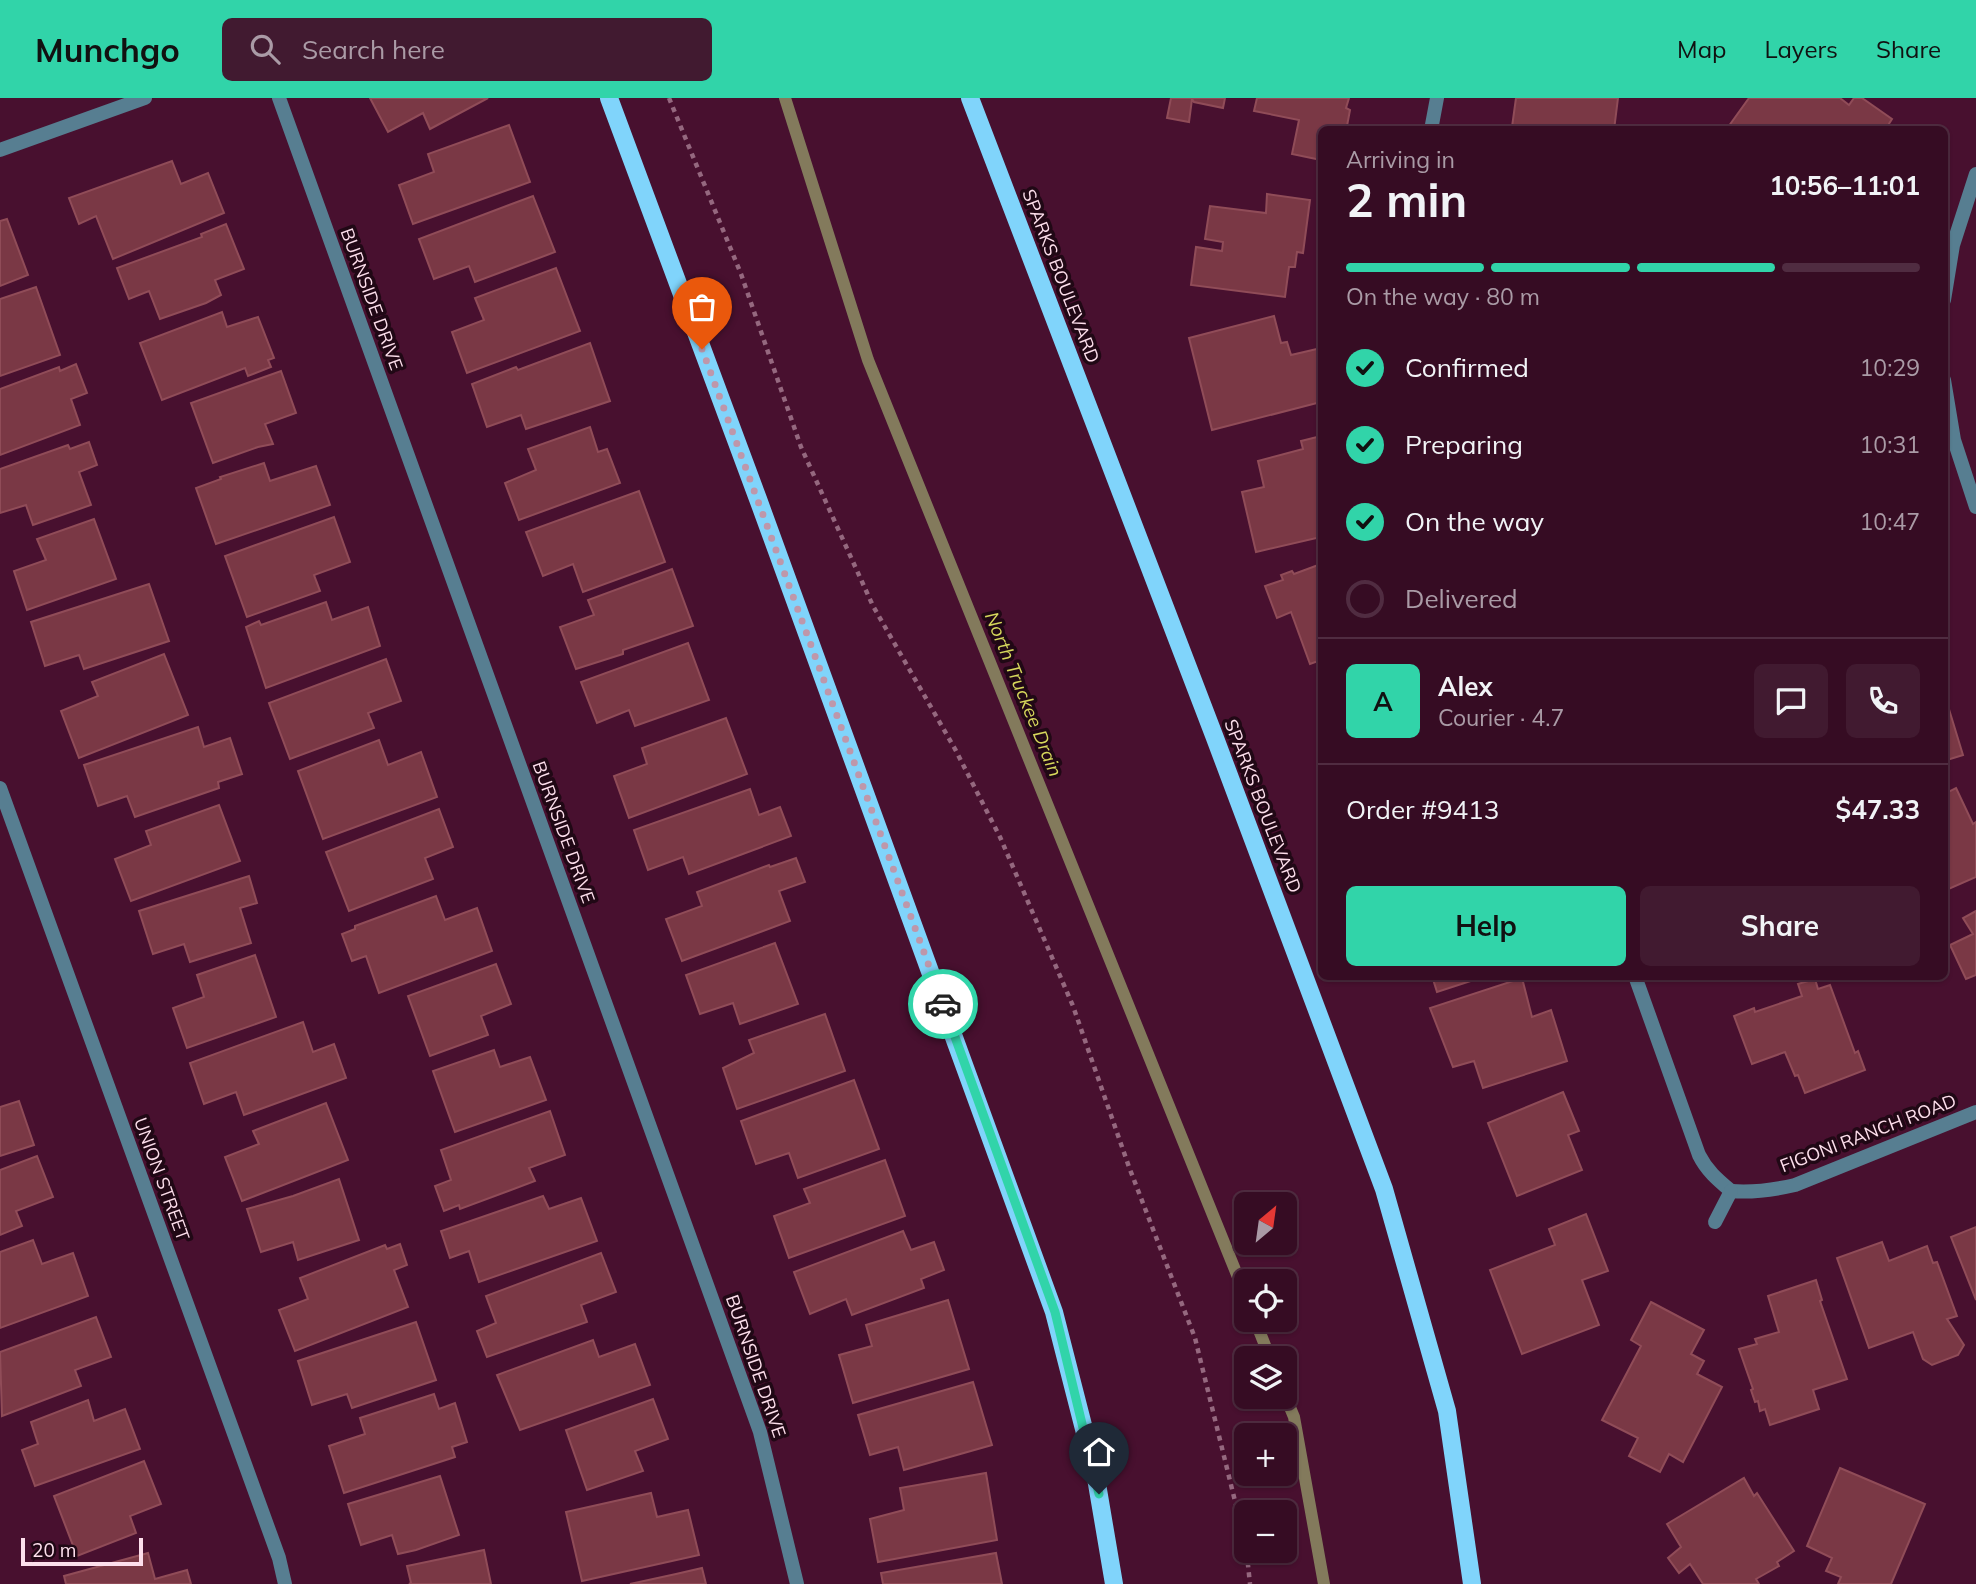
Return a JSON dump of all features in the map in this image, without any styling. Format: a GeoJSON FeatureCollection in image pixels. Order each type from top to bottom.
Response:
{"type":"FeatureCollection","features":[{"type":"Feature","properties":{"kind":"main road"},"geometry":{"type":"LineString","coordinates":[[609,98],[1055,1312],[1095,1472],[1114,1584]]}},
{"type":"Feature","properties":{"kind":"main road","name":"SPARKS BOULEVARD"},"geometry":{"type":"LineString","coordinates":[[970,98],[1384,1189],[1447,1411],[1472,1584]]}},
{"type":"Feature","properties":{"kind":"street"},"geometry":{"type":"LineString","coordinates":[[0,150],[145,98]]}},
{"type":"Feature","properties":{"kind":"street","name":"BURNSIDE DRIVE"},"geometry":{"type":"LineString","coordinates":[[279,98],[760,1432],[797,1584]]}},
{"type":"Feature","properties":{"kind":"street"},"geometry":{"type":"LineString","coordinates":[[1432,126],[1437,98]]}},
{"type":"Feature","properties":{"kind":"street"},"geometry":{"type":"LineString","coordinates":[[1948,272],[1952,245],[1976,174]]}},
{"type":"Feature","properties":{"kind":"street"},"geometry":{"type":"LineString","coordinates":[[1948,404],[1954,440],[1976,507]]}},
{"type":"Feature","properties":{"kind":"street","name":"UNION STREET"},"geometry":{"type":"LineString","coordinates":[[0,788],[279,1558],[285,1584]]}},
{"type":"Feature","properties":{"kind":"street"},"geometry":{"type":"LineString","coordinates":[[1636,980],[1699,1155],[1704,1165],[1731,1191],[1716,1222]]}},
{"type":"Feature","properties":{"kind":"street","name":"FIGONI RANCH ROAD"},"geometry":{"type":"LineString","coordinates":[[1731,1191],[1761,1192],[1795,1185],[1976,1112]]}},
{"type":"Feature","properties":{"kind":"path"},"geometry":{"type":"LineString","coordinates":[[669,98],[741,274],[806,458],[873,606],[955,749],[1000,837],[1073,1006],[1129,1167],[1195,1338],[1245,1546],[1250,1584]]}},
{"type":"Feature","properties":{"kind":"building"},"geometry":{"type":"Polygon","coordinates":[[[370,98],[488,98],[430,129],[423,113],[388,132],[370,98]]]}},
{"type":"Feature","properties":{"kind":"building"},"geometry":{"type":"Polygon","coordinates":[[[1171,98],[1225,98],[1223,108],[1194,102],[1192,99],[1189,122],[1167,118],[1171,98]]]}},
{"type":"Feature","properties":{"kind":"building"},"geometry":{"type":"Polygon","coordinates":[[[1257,98],[1349,98],[1346,108],[1350,110],[1347,126],[1318,126],[1318,159],[1292,154],[1299,120],[1254,111],[1257,98]]]}},
{"type":"Feature","properties":{"kind":"building"},"geometry":{"type":"Polygon","coordinates":[[[1516,98],[1618,98],[1614,126],[1512,126],[1516,98]]]}},
{"type":"Feature","properties":{"kind":"building"},"geometry":{"type":"Polygon","coordinates":[[[1749,98],[1840,98],[1849,105],[1854,98],[1862,98],[1892,119],[1888,126],[1729,126],[1749,98]]]}},
{"type":"Feature","properties":{"kind":"building"},"geometry":{"type":"Polygon","coordinates":[[[509,125],[530,182],[413,224],[399,185],[434,172],[428,154],[509,125]]]}},
{"type":"Feature","properties":{"kind":"building"},"geometry":{"type":"Polygon","coordinates":[[[172,161],[181,184],[208,173],[224,213],[113,259],[96,216],[79,224],[69,198],[172,161]]]}},
{"type":"Feature","properties":{"kind":"building"},"geometry":{"type":"Polygon","coordinates":[[[1267,194],[1310,200],[1303,253],[1297,252],[1295,267],[1289,267],[1285,297],[1191,285],[1196,247],[1222,251],[1223,242],[1205,239],[1210,206],[1266,213],[1267,194]]]}},
{"type":"Feature","properties":{"kind":"building"},"geometry":{"type":"Polygon","coordinates":[[[533,196],[555,252],[475,282],[469,266],[434,279],[419,239],[533,196]]]}},
{"type":"Feature","properties":{"kind":"building"},"geometry":{"type":"Polygon","coordinates":[[[7,219],[28,275],[0,286],[0,221],[7,219]]]}},
{"type":"Feature","properties":{"kind":"building"},"geometry":{"type":"Polygon","coordinates":[[[226,224],[244,269],[215,280],[221,295],[160,319],[149,291],[129,299],[117,268],[202,237],[201,234],[226,224]]]}},
{"type":"Feature","properties":{"kind":"building"},"geometry":{"type":"Polygon","coordinates":[[[556,268],[580,331],[467,373],[452,332],[484,320],[475,298],[556,268]]]}},
{"type":"Feature","properties":{"kind":"building"},"geometry":{"type":"Polygon","coordinates":[[[36,287],[60,355],[0,376],[0,299],[36,287]]]}},
{"type":"Feature","properties":{"kind":"building"},"geometry":{"type":"Polygon","coordinates":[[[222,312],[227,327],[258,317],[274,358],[268,360],[271,367],[248,376],[245,368],[162,400],[140,343],[222,312]]]}},
{"type":"Feature","properties":{"kind":"building"},"geometry":{"type":"Polygon","coordinates":[[[1274,316],[1281,343],[1287,342],[1291,355],[1318,349],[1318,403],[1212,430],[1189,338],[1274,316]]]}},
{"type":"Feature","properties":{"kind":"building"},"geometry":{"type":"Polygon","coordinates":[[[590,343],[610,401],[526,429],[521,415],[487,427],[472,384],[590,343]]]}},
{"type":"Feature","properties":{"kind":"building"},"geometry":{"type":"Polygon","coordinates":[[[76,364],[87,393],[71,399],[80,425],[0,455],[0,389],[59,367],[60,371],[76,364]]]}},
{"type":"Feature","properties":{"kind":"building"},"geometry":{"type":"Polygon","coordinates":[[[281,371],[296,413],[265,424],[273,444],[213,463],[191,403],[281,371]]]}},
{"type":"Feature","properties":{"kind":"building"},"geometry":{"type":"Polygon","coordinates":[[[590,427],[598,452],[607,449],[620,483],[519,520],[505,483],[536,470],[528,449],[590,427]]]}},
{"type":"Feature","properties":{"kind":"building"},"geometry":{"type":"Polygon","coordinates":[[[1318,437],[1318,538],[1256,552],[1242,492],[1264,487],[1258,461],[1303,449],[1301,441],[1318,437]]]}},
{"type":"Feature","properties":{"kind":"building"},"geometry":{"type":"Polygon","coordinates":[[[89,442],[97,465],[79,472],[91,505],[33,525],[26,505],[0,513],[0,469],[68,445],[70,449],[89,442]]]}},
{"type":"Feature","properties":{"kind":"building"},"geometry":{"type":"Polygon","coordinates":[[[264,463],[270,481],[316,466],[330,505],[216,544],[196,488],[264,463]]]}},
{"type":"Feature","properties":{"kind":"building"},"geometry":{"type":"Polygon","coordinates":[[[639,491],[665,562],[583,592],[573,564],[543,576],[526,532],[639,491]]]}},
{"type":"Feature","properties":{"kind":"building"},"geometry":{"type":"Polygon","coordinates":[[[334,517],[350,562],[314,575],[320,591],[247,617],[225,556],[334,517]]]}},
{"type":"Feature","properties":{"kind":"building"},"geometry":{"type":"Polygon","coordinates":[[[94,519],[116,579],[27,610],[14,571],[46,560],[37,539],[94,519]]]}},
{"type":"Feature","properties":{"kind":"building"},"geometry":{"type":"Polygon","coordinates":[[[1318,565],[1318,661],[1310,664],[1291,612],[1277,618],[1265,586],[1283,580],[1281,575],[1292,571],[1294,574],[1318,565]]]}},
{"type":"Feature","properties":{"kind":"building"},"geometry":{"type":"Polygon","coordinates":[[[672,569],[693,626],[623,650],[623,654],[576,669],[560,627],[594,615],[588,600],[672,569]]]}},
{"type":"Feature","properties":{"kind":"building"},"geometry":{"type":"Polygon","coordinates":[[[149,584],[169,641],[84,669],[79,655],[45,666],[31,622],[149,584]]]}},
{"type":"Feature","properties":{"kind":"building"},"geometry":{"type":"Polygon","coordinates":[[[326,602],[332,620],[368,607],[380,646],[266,688],[246,627],[259,621],[261,625],[326,602]]]}},
{"type":"Feature","properties":{"kind":"building"},"geometry":{"type":"Polygon","coordinates":[[[688,643],[709,700],[635,726],[629,710],[597,723],[581,682],[688,643]]]}},
{"type":"Feature","properties":{"kind":"building"},"geometry":{"type":"Polygon","coordinates":[[[164,654],[188,715],[79,758],[61,711],[98,696],[92,682],[164,654]]]}},
{"type":"Feature","properties":{"kind":"building"},"geometry":{"type":"Polygon","coordinates":[[[386,659],[401,701],[368,713],[374,728],[290,759],[269,703],[386,659]]]}},
{"type":"Feature","properties":{"kind":"building"},"geometry":{"type":"Polygon","coordinates":[[[1948,706],[1963,755],[1948,760],[1948,706]]]}},
{"type":"Feature","properties":{"kind":"building"},"geometry":{"type":"Polygon","coordinates":[[[726,718],[747,774],[629,818],[614,776],[647,764],[642,748],[726,718]]]}},
{"type":"Feature","properties":{"kind":"building"},"geometry":{"type":"Polygon","coordinates":[[[198,727],[204,747],[230,738],[242,774],[218,782],[219,788],[135,817],[127,796],[98,806],[84,765],[198,727]]]}},
{"type":"Feature","properties":{"kind":"building"},"geometry":{"type":"Polygon","coordinates":[[[379,740],[388,765],[421,752],[437,797],[323,839],[298,771],[379,740]]]}},
{"type":"Feature","properties":{"kind":"building"},"geometry":{"type":"Polygon","coordinates":[[[1956,788],[1973,824],[1976,822],[1976,877],[1948,889],[1948,792],[1956,788]]]}},
{"type":"Feature","properties":{"kind":"building"},"geometry":{"type":"Polygon","coordinates":[[[750,789],[759,815],[780,807],[791,836],[689,874],[683,857],[648,870],[634,830],[750,789]]]}},
{"type":"Feature","properties":{"kind":"building"},"geometry":{"type":"Polygon","coordinates":[[[219,805],[240,861],[131,901],[115,859],[151,845],[146,831],[219,805]]]}},
{"type":"Feature","properties":{"kind":"building"},"geometry":{"type":"Polygon","coordinates":[[[439,809],[453,847],[425,858],[433,879],[349,911],[326,852],[439,809]]]}},
{"type":"Feature","properties":{"kind":"building"},"geometry":{"type":"Polygon","coordinates":[[[796,858],[805,882],[779,891],[790,921],[682,961],[666,919],[702,906],[697,892],[769,865],[770,867],[796,858]]]}},
{"type":"Feature","properties":{"kind":"building"},"geometry":{"type":"Polygon","coordinates":[[[249,876],[257,903],[240,908],[251,943],[190,962],[184,944],[153,954],[139,911],[249,876]]]}},
{"type":"Feature","properties":{"kind":"building"},"geometry":{"type":"Polygon","coordinates":[[[436,896],[445,920],[477,908],[492,951],[379,993],[366,956],[352,961],[342,934],[355,929],[355,926],[436,896]]]}},
{"type":"Feature","properties":{"kind":"building"},"geometry":{"type":"Polygon","coordinates":[[[1976,911],[1976,975],[1966,979],[1950,945],[1973,934],[1963,918],[1976,911]]]}},
{"type":"Feature","properties":{"kind":"building"},"geometry":{"type":"Polygon","coordinates":[[[775,943],[798,1004],[740,1024],[733,1003],[700,1014],[686,975],[775,943]]]}},
{"type":"Feature","properties":{"kind":"building"},"geometry":{"type":"Polygon","coordinates":[[[255,955],[276,1017],[187,1048],[173,1008],[204,997],[197,975],[255,955]]]}},
{"type":"Feature","properties":{"kind":"building"},"geometry":{"type":"Polygon","coordinates":[[[496,964],[511,1004],[481,1016],[488,1035],[430,1056],[408,996],[496,964]]]}},
{"type":"Feature","properties":{"kind":"building"},"geometry":{"type":"Polygon","coordinates":[[[1433,980],[1474,980],[1437,992],[1433,980]]]}},
{"type":"Feature","properties":{"kind":"building"},"geometry":{"type":"Polygon","coordinates":[[[1523,980],[1532,1017],[1551,1010],[1567,1061],[1483,1088],[1474,1061],[1453,1067],[1430,1008],[1523,980]]]}},
{"type":"Feature","properties":{"kind":"building"},"geometry":{"type":"Polygon","coordinates":[[[1815,980],[1818,989],[1830,985],[1855,1053],[1858,1051],[1865,1070],[1805,1093],[1785,1052],[1752,1064],[1734,1016],[1802,996],[1798,984],[1815,980]]]}},
{"type":"Feature","properties":{"kind":"building"},"geometry":{"type":"Polygon","coordinates":[[[825,1014],[845,1071],[737,1109],[723,1068],[754,1053],[749,1040],[825,1014]]]}},
{"type":"Feature","properties":{"kind":"building"},"geometry":{"type":"Polygon","coordinates":[[[303,1022],[313,1052],[334,1044],[346,1078],[244,1115],[236,1092],[204,1104],[190,1063],[303,1022]]]}},
{"type":"Feature","properties":{"kind":"building"},"geometry":{"type":"Polygon","coordinates":[[[494,1050],[500,1067],[530,1057],[546,1100],[455,1132],[433,1071],[494,1050]]]}},
{"type":"Feature","properties":{"kind":"building"},"geometry":{"type":"Polygon","coordinates":[[[854,1080],[879,1149],[798,1178],[789,1153],[756,1164],[741,1121],[854,1080]]]}},
{"type":"Feature","properties":{"kind":"building"},"geometry":{"type":"Polygon","coordinates":[[[1563,1092],[1579,1131],[1568,1135],[1582,1170],[1517,1196],[1488,1123],[1563,1092]]]}},
{"type":"Feature","properties":{"kind":"building"},"geometry":{"type":"Polygon","coordinates":[[[19,1101],[34,1145],[0,1156],[0,1107],[19,1101]]]}},
{"type":"Feature","properties":{"kind":"building"},"geometry":{"type":"Polygon","coordinates":[[[326,1103],[348,1160],[242,1201],[225,1157],[259,1144],[253,1131],[326,1103]]]}},
{"type":"Feature","properties":{"kind":"building"},"geometry":{"type":"Polygon","coordinates":[[[550,1111],[565,1155],[529,1168],[535,1181],[460,1209],[459,1205],[444,1211],[435,1186],[451,1180],[441,1150],[550,1111]]]}},
{"type":"Feature","properties":{"kind":"building"},"geometry":{"type":"Polygon","coordinates":[[[37,1156],[53,1197],[16,1211],[22,1226],[0,1235],[0,1170],[37,1156]]]}},
{"type":"Feature","properties":{"kind":"building"},"geometry":{"type":"Polygon","coordinates":[[[885,1160],[905,1216],[789,1258],[774,1216],[810,1203],[804,1189],[885,1160]]]}},
{"type":"Feature","properties":{"kind":"building"},"geometry":{"type":"Polygon","coordinates":[[[339,1179],[359,1240],[298,1260],[293,1242],[261,1252],[247,1209],[339,1179]]]}},
{"type":"Feature","properties":{"kind":"building"},"geometry":{"type":"Polygon","coordinates":[[[543,1196],[549,1209],[581,1198],[597,1241],[479,1282],[469,1251],[450,1258],[441,1231],[543,1196]]]}},
{"type":"Feature","properties":{"kind":"building"},"geometry":{"type":"Polygon","coordinates":[[[1586,1214],[1608,1271],[1582,1280],[1599,1325],[1522,1354],[1490,1270],[1555,1245],[1549,1229],[1586,1214]]]}},
{"type":"Feature","properties":{"kind":"building"},"geometry":{"type":"Polygon","coordinates":[[[1976,1227],[1976,1300],[1951,1237],[1976,1227]]]}},
{"type":"Feature","properties":{"kind":"building"},"geometry":{"type":"Polygon","coordinates":[[[903,1231],[911,1250],[934,1242],[944,1270],[921,1279],[924,1288],[852,1315],[846,1299],[810,1314],[794,1272],[903,1231]]]}},
{"type":"Feature","properties":{"kind":"building"},"geometry":{"type":"Polygon","coordinates":[[[33,1240],[42,1264],[73,1253],[88,1296],[0,1328],[0,1252],[33,1240]]]}},
{"type":"Feature","properties":{"kind":"building"},"geometry":{"type":"Polygon","coordinates":[[[1882,1242],[1889,1261],[1927,1246],[1933,1263],[1937,1262],[1957,1316],[1947,1319],[1964,1345],[1958,1355],[1932,1365],[1923,1359],[1913,1332],[1869,1348],[1837,1258],[1882,1242]]]}},
{"type":"Feature","properties":{"kind":"building"},"geometry":{"type":"Polygon","coordinates":[[[400,1244],[407,1265],[394,1270],[408,1307],[295,1351],[279,1310],[308,1299],[300,1278],[385,1245],[387,1249],[400,1244]]]}},
{"type":"Feature","properties":{"kind":"building"},"geometry":{"type":"Polygon","coordinates":[[[601,1253],[616,1292],[581,1305],[587,1322],[487,1357],[477,1331],[496,1323],[486,1296],[601,1253]]]}},
{"type":"Feature","properties":{"kind":"building"},"geometry":{"type":"Polygon","coordinates":[[[1816,1280],[1822,1300],[1820,1301],[1847,1379],[1813,1390],[1819,1409],[1770,1425],[1765,1409],[1760,1411],[1758,1401],[1755,1402],[1739,1349],[1757,1344],[1755,1339],[1779,1332],[1768,1296],[1816,1280]]]}},
{"type":"Feature","properties":{"kind":"building"},"geometry":{"type":"Polygon","coordinates":[[[948,1300],[969,1369],[853,1403],[839,1355],[872,1346],[866,1325],[948,1300]]]}},
{"type":"Feature","properties":{"kind":"building"},"geometry":{"type":"Polygon","coordinates":[[[1651,1302],[1704,1330],[1691,1354],[1704,1361],[1697,1374],[1722,1387],[1683,1462],[1669,1454],[1660,1472],[1629,1456],[1638,1438],[1602,1420],[1641,1346],[1631,1340],[1651,1302]]]}},
{"type":"Feature","properties":{"kind":"building"},"geometry":{"type":"Polygon","coordinates":[[[96,1317],[111,1357],[75,1370],[81,1386],[2,1416],[0,1352],[96,1317]]]}},
{"type":"Feature","properties":{"kind":"building"},"geometry":{"type":"Polygon","coordinates":[[[416,1322],[436,1380],[352,1408],[347,1394],[312,1405],[298,1361],[416,1322]]]}},
{"type":"Feature","properties":{"kind":"building"},"geometry":{"type":"Polygon","coordinates":[[[593,1340],[599,1357],[635,1344],[650,1385],[520,1430],[497,1375],[593,1340]]]}},
{"type":"Feature","properties":{"kind":"building"},"geometry":{"type":"Polygon","coordinates":[[[973,1382],[992,1445],[904,1470],[898,1447],[870,1455],[858,1415],[973,1382]]]}},
{"type":"Feature","properties":{"kind":"building"},"geometry":{"type":"Polygon","coordinates":[[[434,1394],[439,1409],[455,1403],[467,1442],[452,1447],[455,1457],[344,1493],[329,1446],[365,1434],[360,1418],[434,1394]]]}},
{"type":"Feature","properties":{"kind":"building"},"geometry":{"type":"Polygon","coordinates":[[[653,1399],[668,1439],[635,1451],[643,1471],[587,1490],[566,1430],[653,1399]]]}},
{"type":"Feature","properties":{"kind":"building"},"geometry":{"type":"Polygon","coordinates":[[[88,1400],[94,1421],[125,1409],[140,1449],[35,1486],[22,1450],[38,1444],[31,1422],[88,1400]]]}},
{"type":"Feature","properties":{"kind":"building"},"geometry":{"type":"Polygon","coordinates":[[[144,1461],[161,1504],[130,1516],[136,1533],[77,1556],[54,1496],[144,1461]]]}},
{"type":"Feature","properties":{"kind":"building"},"geometry":{"type":"Polygon","coordinates":[[[1840,1468],[1925,1504],[1891,1584],[1838,1584],[1841,1577],[1826,1571],[1832,1558],[1807,1546],[1840,1468]]]}},
{"type":"Feature","properties":{"kind":"building"},"geometry":{"type":"Polygon","coordinates":[[[986,1473],[997,1540],[878,1562],[870,1519],[904,1510],[900,1488],[986,1473]]]}},
{"type":"Feature","properties":{"kind":"building"},"geometry":{"type":"Polygon","coordinates":[[[440,1476],[459,1535],[398,1554],[392,1535],[361,1545],[348,1504],[440,1476]]]}},
{"type":"Feature","properties":{"kind":"building"},"geometry":{"type":"Polygon","coordinates":[[[1744,1478],[1754,1496],[1757,1493],[1794,1551],[1777,1562],[1779,1566],[1756,1579],[1759,1584],[1703,1584],[1690,1564],[1679,1573],[1668,1558],[1681,1547],[1667,1524],[1744,1478]]]}},
{"type":"Feature","properties":{"kind":"building"},"geometry":{"type":"Polygon","coordinates":[[[651,1493],[657,1517],[688,1510],[699,1555],[582,1581],[566,1512],[651,1493]]]}},
{"type":"Feature","properties":{"kind":"building"},"geometry":{"type":"Polygon","coordinates":[[[484,1550],[491,1584],[409,1584],[407,1566],[484,1550]]]}},
{"type":"Feature","properties":{"kind":"building"},"geometry":{"type":"Polygon","coordinates":[[[148,1553],[155,1579],[187,1570],[191,1584],[66,1584],[64,1576],[148,1553]]]}},
{"type":"Feature","properties":{"kind":"building"},"geometry":{"type":"Polygon","coordinates":[[[996,1553],[1002,1584],[883,1584],[881,1573],[996,1553]]]}},
{"type":"Feature","properties":{"kind":"building"},"geometry":{"type":"Polygon","coordinates":[[[702,1568],[706,1584],[630,1584],[676,1574],[702,1568]]]}},
{"type":"Feature","properties":{"kind":"waterway","name":"North Truckee Drain"},"geometry":{"type":"LineString","coordinates":[[785,98],[868,360],[1235,1269]]}},
{"type":"Feature","properties":{"kind":"waterway","name":"North Truckee Drain"},"geometry":{"type":"LineString","coordinates":[[1260,1332],[1265,1346]]}},
{"type":"Feature","properties":{"kind":"waterway","name":"North Truckee Drain"},"geometry":{"type":"LineString","coordinates":[[1291,1409],[1324,1584]]}},
{"type":"Feature","properties":{"kind":"way so far"},"geometry":{"type":"LineString","coordinates":[[702,349],[943,1004]]}},
{"type":"Feature","properties":{"kind":"route"},"geometry":{"type":"LineString","coordinates":[[943,1004],[1055,1312],[1099,1494]]}}]}
